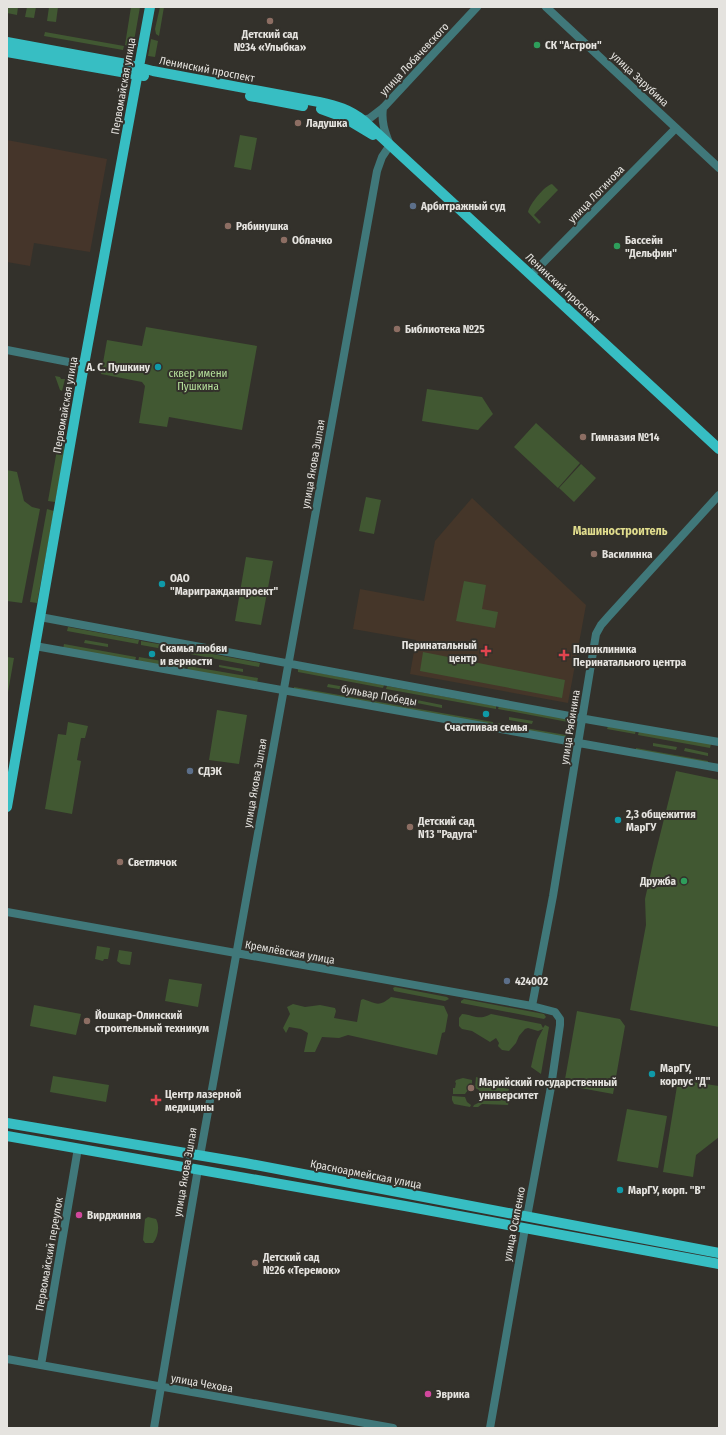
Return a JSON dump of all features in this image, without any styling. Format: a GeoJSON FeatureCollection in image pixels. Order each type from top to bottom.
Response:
{"type":"FeatureCollection","features":[{"type":"Feature","properties":{"kind":"main road","name":"Первомайская улица"},"geometry":{"type":"LineString","coordinates":[[7,807],[84,365],[150,7]]}},
{"type":"Feature","properties":{"kind":"main road","name":"Ленинский проспект"},"geometry":{"type":"LineString","coordinates":[[7,42],[332,112],[390,145]]}},
{"type":"Feature","properties":{"kind":"main road","name":"Ленинский проспект"},"geometry":{"type":"LineString","coordinates":[[7,52],[153,72],[337,106],[354,113],[719,449]]}},
{"type":"Feature","properties":{"kind":"main road","name":"Красноармейская улица"},"geometry":{"type":"LineString","coordinates":[[7,1124],[200,1156],[719,1253]]}},
{"type":"Feature","properties":{"kind":"main road"},"geometry":{"type":"LineString","coordinates":[[7,1136],[198,1169],[719,1264]]}},
{"type":"Feature","properties":{"kind":"main road","name":"улица Якова Эшпая"},"geometry":{"type":"LineString","coordinates":[[198,1169],[200,1156]]}},
{"type":"Feature","properties":{"kind":"main road","name":"улица Осипенко"},"geometry":{"type":"LineString","coordinates":[[525,1228],[527,1217]]}},
{"type":"Feature","properties":{"kind":"street","name":"улица Лобачевского"},"geometry":{"type":"LineString","coordinates":[[364,121],[376,115],[383,108],[477,7]]}},
{"type":"Feature","properties":{"kind":"street","name":"улица Зарубина"},"geometry":{"type":"LineString","coordinates":[[546,7],[719,168]]}},
{"type":"Feature","properties":{"kind":"street"},"geometry":{"type":"LineString","coordinates":[[383,108],[383,126],[390,145]]}},
{"type":"Feature","properties":{"kind":"street"},"geometry":{"type":"LineString","coordinates":[[332,112],[345,114],[364,121]]}},
{"type":"Feature","properties":{"kind":"street","name":"улица Логинова"},"geometry":{"type":"LineString","coordinates":[[531,275],[676,128]]}},
{"type":"Feature","properties":{"kind":"street","name":"улица Якова Эшпая"},"geometry":{"type":"LineString","coordinates":[[200,1156],[377,171],[382,157],[390,145]]}},
{"type":"Feature","properties":{"kind":"street"},"geometry":{"type":"LineString","coordinates":[[7,350],[84,365]]}},
{"type":"Feature","properties":{"kind":"street","name":"улица Рябинина"},"geometry":{"type":"LineString","coordinates":[[532,1006],[553,896],[596,634],[601,625],[719,495]]}},
{"type":"Feature","properties":{"kind":"street","name":"бульвар Победы"},"geometry":{"type":"LineString","coordinates":[[40,617],[582,719],[719,742]]}},
{"type":"Feature","properties":{"kind":"street","name":"бульвар Победы"},"geometry":{"type":"LineString","coordinates":[[35,646],[719,768]]}},
{"type":"Feature","properties":{"kind":"street","name":"Кремлёвская улица"},"geometry":{"type":"LineString","coordinates":[[7,912],[532,1006],[555,1012],[560,1019],[560,1025]]}},
{"type":"Feature","properties":{"kind":"street","name":"улица Осипенко"},"geometry":{"type":"LineString","coordinates":[[527,1217],[551,1087],[560,1025]]}},
{"type":"Feature","properties":{"kind":"street","name":"Первомайский переулок"},"geometry":{"type":"LineString","coordinates":[[41,1365],[78,1148]]}},
{"type":"Feature","properties":{"kind":"street","name":"улица Якова Эшпая"},"geometry":{"type":"LineString","coordinates":[[154,1428],[198,1169]]}},
{"type":"Feature","properties":{"kind":"street","name":"улица Осипенко"},"geometry":{"type":"LineString","coordinates":[[490,1428],[525,1228]]}},
{"type":"Feature","properties":{"kind":"street","name":"улица Чехова"},"geometry":{"type":"LineString","coordinates":[[7,1359],[393,1428]]}},
{"type":"Feature","properties":{"kind":"shaded area"},"geometry":{"type":"Polygon","coordinates":[[[7,140],[107,159],[90,252],[34,243],[30,266],[7,262],[7,140]]]}},
{"type":"Feature","properties":{"kind":"shaded area"},"geometry":{"type":"Polygon","coordinates":[[[472,498],[586,605],[568,703],[410,674],[416,640],[353,629],[360,589],[424,601],[435,541],[472,498]]]}},
{"type":"Feature","properties":{"kind":"green space"},"geometry":{"type":"Polygon","coordinates":[[[7,7],[18,7],[17,15],[7,13],[7,7]]]}},
{"type":"Feature","properties":{"kind":"green space"},"geometry":{"type":"Polygon","coordinates":[[[27,7],[36,7],[34,18],[25,17],[27,7]]]}},
{"type":"Feature","properties":{"kind":"green space"},"geometry":{"type":"Polygon","coordinates":[[[49,7],[58,7],[56,22],[47,21],[49,7]]]}},
{"type":"Feature","properties":{"kind":"green space"},"geometry":{"type":"Polygon","coordinates":[[[131,7],[140,7],[133,47],[125,45],[131,7]]]}},
{"type":"Feature","properties":{"kind":"green space"},"geometry":{"type":"Polygon","coordinates":[[[160,7],[164,7],[159,36],[156,34],[155,29],[160,7]]]}},
{"type":"Feature","properties":{"kind":"green space"},"geometry":{"type":"Polygon","coordinates":[[[45,32],[124,46],[123,50],[44,36],[45,32]]]}},
{"type":"Feature","properties":{"kind":"green space"},"geometry":{"type":"Polygon","coordinates":[[[151,39],[158,41],[155,57],[148,56],[151,39]]]}},
{"type":"Feature","properties":{"kind":"green space"},"geometry":{"type":"Polygon","coordinates":[[[240,135],[257,138],[251,170],[234,167],[240,135]]]}},
{"type":"Feature","properties":{"kind":"green space"},"geometry":{"type":"Polygon","coordinates":[[[552,184],[558,190],[534,215],[541,222],[539,224],[528,212],[538,196],[545,188],[552,184]]]}},
{"type":"Feature","properties":{"kind":"green space","name":"сквер имени Пушкина"},"geometry":{"type":"Polygon","coordinates":[[[146,327],[257,346],[242,430],[169,417],[167,427],[139,423],[145,386],[142,382],[101,374],[107,340],[142,346],[146,327]]]}},
{"type":"Feature","properties":{"kind":"green space"},"geometry":{"type":"Polygon","coordinates":[[[55,376],[65,379],[62,391],[60,390],[55,376]]]}},
{"type":"Feature","properties":{"kind":"green space"},"geometry":{"type":"Polygon","coordinates":[[[427,389],[482,397],[493,414],[478,430],[422,421],[427,389]]]}},
{"type":"Feature","properties":{"kind":"green space"},"geometry":{"type":"Polygon","coordinates":[[[536,423],[580,463],[558,488],[514,447],[536,423]]]}},
{"type":"Feature","properties":{"kind":"green space"},"geometry":{"type":"Polygon","coordinates":[[[58,444],[64,445],[64,457],[55,502],[48,501],[58,444]]]}},
{"type":"Feature","properties":{"kind":"green space"},"geometry":{"type":"Polygon","coordinates":[[[581,464],[596,478],[574,502],[559,488],[581,464]]]}},
{"type":"Feature","properties":{"kind":"green space"},"geometry":{"type":"Polygon","coordinates":[[[7,470],[17,472],[24,501],[32,507],[40,509],[22,603],[7,601],[7,470]]]}},
{"type":"Feature","properties":{"kind":"green space"},"geometry":{"type":"Polygon","coordinates":[[[366,497],[381,500],[374,534],[359,531],[366,497]]]}},
{"type":"Feature","properties":{"kind":"green space"},"geometry":{"type":"Polygon","coordinates":[[[47,509],[54,511],[37,603],[30,602],[47,509]]]}},
{"type":"Feature","properties":{"kind":"green space"},"geometry":{"type":"Polygon","coordinates":[[[246,557],[273,561],[261,625],[235,621],[246,557]]]}},
{"type":"Feature","properties":{"kind":"green space"},"geometry":{"type":"Polygon","coordinates":[[[464,581],[486,585],[482,609],[498,612],[495,628],[456,621],[464,581]]]}},
{"type":"Feature","properties":{"kind":"green space"},"geometry":{"type":"Polygon","coordinates":[[[68,627],[139,640],[138,644],[67,631],[68,627]]]}},
{"type":"Feature","properties":{"kind":"green space"},"geometry":{"type":"Polygon","coordinates":[[[85,640],[108,644],[108,647],[84,643],[85,640]]]}},
{"type":"Feature","properties":{"kind":"green space"},"geometry":{"type":"Polygon","coordinates":[[[141,641],[187,649],[186,653],[141,645],[141,641]]]}},
{"type":"Feature","properties":{"kind":"green space"},"geometry":{"type":"Polygon","coordinates":[[[64,644],[136,657],[135,661],[63,649],[64,644]]]}},
{"type":"Feature","properties":{"kind":"green space"},"geometry":{"type":"Polygon","coordinates":[[[191,650],[260,663],[259,667],[190,654],[191,650]]]}},
{"type":"Feature","properties":{"kind":"green space"},"geometry":{"type":"Polygon","coordinates":[[[423,652],[565,680],[562,698],[420,671],[423,652]]]}},
{"type":"Feature","properties":{"kind":"green space"},"geometry":{"type":"Polygon","coordinates":[[[7,657],[14,658],[7,698],[7,657]]]}},
{"type":"Feature","properties":{"kind":"green space"},"geometry":{"type":"Polygon","coordinates":[[[139,657],[185,665],[184,670],[138,662],[139,657]]]}},
{"type":"Feature","properties":{"kind":"green space"},"geometry":{"type":"Polygon","coordinates":[[[219,665],[243,669],[243,672],[219,667],[219,665]]]}},
{"type":"Feature","properties":{"kind":"green space"},"geometry":{"type":"Polygon","coordinates":[[[188,666],[258,678],[257,683],[187,671],[188,666]]]}},
{"type":"Feature","properties":{"kind":"green space"},"geometry":{"type":"Polygon","coordinates":[[[298,669],[384,685],[383,688],[298,672],[298,669]]]}},
{"type":"Feature","properties":{"kind":"green space"},"geometry":{"type":"Polygon","coordinates":[[[328,684],[351,688],[350,691],[327,687],[328,684]]]}},
{"type":"Feature","properties":{"kind":"green space"},"geometry":{"type":"Polygon","coordinates":[[[387,686],[496,706],[496,709],[386,689],[387,686]]]}},
{"type":"Feature","properties":{"kind":"green space"},"geometry":{"type":"Polygon","coordinates":[[[294,687],[493,722],[493,726],[294,690],[294,687]]]}},
{"type":"Feature","properties":{"kind":"green space"},"geometry":{"type":"Polygon","coordinates":[[[417,700],[442,705],[442,708],[417,703],[417,700]]]}},
{"type":"Feature","properties":{"kind":"green space"},"geometry":{"type":"Polygon","coordinates":[[[499,706],[569,719],[568,722],[498,709],[499,706]]]}},
{"type":"Feature","properties":{"kind":"green space"},"geometry":{"type":"Polygon","coordinates":[[[217,710],[247,715],[239,764],[209,760],[217,710]]]}},
{"type":"Feature","properties":{"kind":"green space"},"geometry":{"type":"Polygon","coordinates":[[[509,717],[533,721],[532,724],[509,720],[509,717]]]}},
{"type":"Feature","properties":{"kind":"green space"},"geometry":{"type":"Polygon","coordinates":[[[68,722],[88,726],[85,738],[81,738],[77,760],[81,761],[72,814],[45,809],[58,734],[66,735],[68,722]]]}},
{"type":"Feature","properties":{"kind":"green space"},"geometry":{"type":"Polygon","coordinates":[[[497,723],[566,735],[565,739],[496,726],[497,723]]]}},
{"type":"Feature","properties":{"kind":"green space"},"geometry":{"type":"Polygon","coordinates":[[[608,726],[636,730],[635,734],[607,729],[608,726]]]}},
{"type":"Feature","properties":{"kind":"green space"},"geometry":{"type":"Polygon","coordinates":[[[639,731],[711,744],[710,748],[638,735],[639,731]]]}},
{"type":"Feature","properties":{"kind":"green space"},"geometry":{"type":"Polygon","coordinates":[[[653,743],[677,747],[676,750],[653,746],[653,743]]]}},
{"type":"Feature","properties":{"kind":"green space"},"geometry":{"type":"Polygon","coordinates":[[[636,748],[708,761],[708,765],[635,752],[636,748]]]}},
{"type":"Feature","properties":{"kind":"green space"},"geometry":{"type":"Polygon","coordinates":[[[685,748],[708,753],[708,756],[684,751],[685,748]]]}},
{"type":"Feature","properties":{"kind":"green space","name":"Дружба"},"geometry":{"type":"Polygon","coordinates":[[[676,771],[719,780],[719,1027],[630,1010],[646,925],[645,899],[676,771]]]}},
{"type":"Feature","properties":{"kind":"green space"},"geometry":{"type":"Polygon","coordinates":[[[97,946],[110,948],[108,959],[104,959],[103,961],[95,959],[97,946]]]}},
{"type":"Feature","properties":{"kind":"green space"},"geometry":{"type":"Polygon","coordinates":[[[119,950],[132,952],[130,965],[121,964],[117,961],[119,950]]]}},
{"type":"Feature","properties":{"kind":"green space"},"geometry":{"type":"Polygon","coordinates":[[[169,979],[202,984],[198,1007],[165,1001],[169,979]]]}},
{"type":"Feature","properties":{"kind":"green space"},"geometry":{"type":"Polygon","coordinates":[[[395,987],[447,997],[449,999],[445,1001],[394,991],[393,988],[395,987]]]}},
{"type":"Feature","properties":{"kind":"green space"},"geometry":{"type":"Polygon","coordinates":[[[391,997],[444,1006],[448,1015],[445,1032],[442,1033],[437,1055],[348,1035],[339,1038],[322,1037],[315,1052],[304,1052],[308,1033],[301,1029],[289,1027],[286,1033],[283,1028],[290,1014],[287,1007],[293,1004],[305,1007],[320,1005],[335,1008],[336,1011],[334,1018],[357,1022],[361,1000],[363,999],[378,1004],[391,997]]]}},
{"type":"Feature","properties":{"kind":"green space"},"geometry":{"type":"Polygon","coordinates":[[[464,999],[544,1014],[546,1017],[544,1019],[461,1003],[464,999]]]}},
{"type":"Feature","properties":{"kind":"green space"},"geometry":{"type":"Polygon","coordinates":[[[34,1005],[81,1014],[76,1035],[30,1026],[34,1005]]]}},
{"type":"Feature","properties":{"kind":"green space"},"geometry":{"type":"Polygon","coordinates":[[[577,1011],[620,1019],[625,1026],[613,1094],[564,1085],[577,1011]]]}},
{"type":"Feature","properties":{"kind":"green space"},"geometry":{"type":"Polygon","coordinates":[[[462,1014],[483,1017],[491,1014],[541,1024],[543,1028],[545,1025],[549,1027],[541,1074],[531,1067],[537,1040],[543,1029],[538,1031],[528,1028],[525,1029],[509,1051],[502,1050],[498,1046],[499,1043],[496,1038],[490,1042],[472,1031],[462,1029],[459,1026],[459,1018],[462,1014]]]}},
{"type":"Feature","properties":{"kind":"green space"},"geometry":{"type":"Polygon","coordinates":[[[53,1076],[109,1085],[106,1102],[50,1092],[53,1076]]]}},
{"type":"Feature","properties":{"kind":"green space"},"geometry":{"type":"Polygon","coordinates":[[[476,1077],[483,1079],[482,1084],[509,1089],[507,1097],[481,1096],[479,1090],[475,1088],[476,1077]]]}},
{"type":"Feature","properties":{"kind":"green space"},"geometry":{"type":"Polygon","coordinates":[[[463,1078],[472,1080],[472,1088],[465,1094],[453,1094],[453,1088],[455,1088],[456,1080],[463,1078]]]}},
{"type":"Feature","properties":{"kind":"green space"},"geometry":{"type":"Polygon","coordinates":[[[678,1080],[719,1086],[719,1137],[696,1155],[693,1177],[663,1172],[678,1080]]]}},
{"type":"Feature","properties":{"kind":"green space"},"geometry":{"type":"Polygon","coordinates":[[[452,1096],[465,1097],[467,1102],[471,1105],[470,1107],[454,1104],[452,1096]]]}},
{"type":"Feature","properties":{"kind":"green space"},"geometry":{"type":"Polygon","coordinates":[[[481,1098],[509,1100],[508,1105],[482,1104],[478,1107],[473,1107],[481,1098]]]}},
{"type":"Feature","properties":{"kind":"green space"},"geometry":{"type":"Polygon","coordinates":[[[627,1109],[667,1116],[658,1168],[617,1161],[627,1109]]]}},
{"type":"Feature","properties":{"kind":"green space"},"geometry":{"type":"Polygon","coordinates":[[[148,1217],[156,1219],[158,1225],[157,1235],[153,1243],[145,1243],[143,1240],[145,1219],[148,1217]]]}},
{"type":"Feature","properties":{"kind":"place","name":"Детский сад №34 «Улыбка»"},"geometry":{"type":"Point","coordinates":[270,21]}},
{"type":"Feature","properties":{"kind":"place","name":"СК \"Астрон\""},"geometry":{"type":"Point","coordinates":[537,45]}},
{"type":"Feature","properties":{"kind":"place","name":"Ладушка"},"geometry":{"type":"Point","coordinates":[298,123]}},
{"type":"Feature","properties":{"kind":"place","name":"Арбитражный суд"},"geometry":{"type":"Point","coordinates":[413,206]}},
{"type":"Feature","properties":{"kind":"place","name":"Рябинушка"},"geometry":{"type":"Point","coordinates":[228,226]}},
{"type":"Feature","properties":{"kind":"place","name":"Облачко"},"geometry":{"type":"Point","coordinates":[284,240]}},
{"type":"Feature","properties":{"kind":"place","name":"Бассейн \"Дельфин\""},"geometry":{"type":"Point","coordinates":[617,246]}},
{"type":"Feature","properties":{"kind":"place","name":"Библиотека №25"},"geometry":{"type":"Point","coordinates":[397,329]}},
{"type":"Feature","properties":{"kind":"place","name":"А. С. Пушкину"},"geometry":{"type":"Point","coordinates":[158,367]}},
{"type":"Feature","properties":{"kind":"place","name":"Гимназия №14"},"geometry":{"type":"Point","coordinates":[583,437]}},
{"type":"Feature","properties":{"kind":"place","name":"Василинка"},"geometry":{"type":"Point","coordinates":[594,554]}},
{"type":"Feature","properties":{"kind":"place","name":"OAO \"Маригражданпроект\""},"geometry":{"type":"Point","coordinates":[162,584]}},
{"type":"Feature","properties":{"kind":"place","name":"Перинатальный центр"},"geometry":{"type":"Point","coordinates":[486,651]}},
{"type":"Feature","properties":{"kind":"place","name":"Скамья любви и верности"},"geometry":{"type":"Point","coordinates":[152,654]}},
{"type":"Feature","properties":{"kind":"place","name":"Поликлиника Перинатального центра"},"geometry":{"type":"Point","coordinates":[564,655]}},
{"type":"Feature","properties":{"kind":"place","name":"Счастливая семья"},"geometry":{"type":"Point","coordinates":[486,714]}},
{"type":"Feature","properties":{"kind":"place","name":"СДЭК"},"geometry":{"type":"Point","coordinates":[190,771]}},
{"type":"Feature","properties":{"kind":"place","name":"2,3 общежития МарГУ"},"geometry":{"type":"Point","coordinates":[618,820]}},
{"type":"Feature","properties":{"kind":"place","name":"Детский сад N13 \"Радуга\""},"geometry":{"type":"Point","coordinates":[410,827]}},
{"type":"Feature","properties":{"kind":"place","name":"Светлячок"},"geometry":{"type":"Point","coordinates":[120,862]}},
{"type":"Feature","properties":{"kind":"place","name":"Дружба"},"geometry":{"type":"Point","coordinates":[684,881]}},
{"type":"Feature","properties":{"kind":"place","name":"424002"},"geometry":{"type":"Point","coordinates":[507,981]}},
{"type":"Feature","properties":{"kind":"place","name":"Йошкар-Олинский строительный техникум"},"geometry":{"type":"Point","coordinates":[87,1021]}},
{"type":"Feature","properties":{"kind":"place","name":"МарГУ, корпус \"Д\""},"geometry":{"type":"Point","coordinates":[652,1074]}},
{"type":"Feature","properties":{"kind":"place","name":"Марийский государственный университет"},"geometry":{"type":"Point","coordinates":[471,1088]}},
{"type":"Feature","properties":{"kind":"place","name":"Центр лазерной медицины"},"geometry":{"type":"Point","coordinates":[156,1100]}},
{"type":"Feature","properties":{"kind":"place","name":"МарГУ, корп. \"В\""},"geometry":{"type":"Point","coordinates":[620,1190]}},
{"type":"Feature","properties":{"kind":"place","name":"Вирджиния"},"geometry":{"type":"Point","coordinates":[79,1215]}},
{"type":"Feature","properties":{"kind":"place","name":"Детский сад №26 «Теремок»"},"geometry":{"type":"Point","coordinates":[255,1263]}},
{"type":"Feature","properties":{"kind":"place","name":"Эврика"},"geometry":{"type":"Point","coordinates":[428,1394]}},
{"type":"Feature","properties":{"kind":"district","name":"Машиностроитель"},"geometry":{"type":"Point","coordinates":[620,531]}}]}
